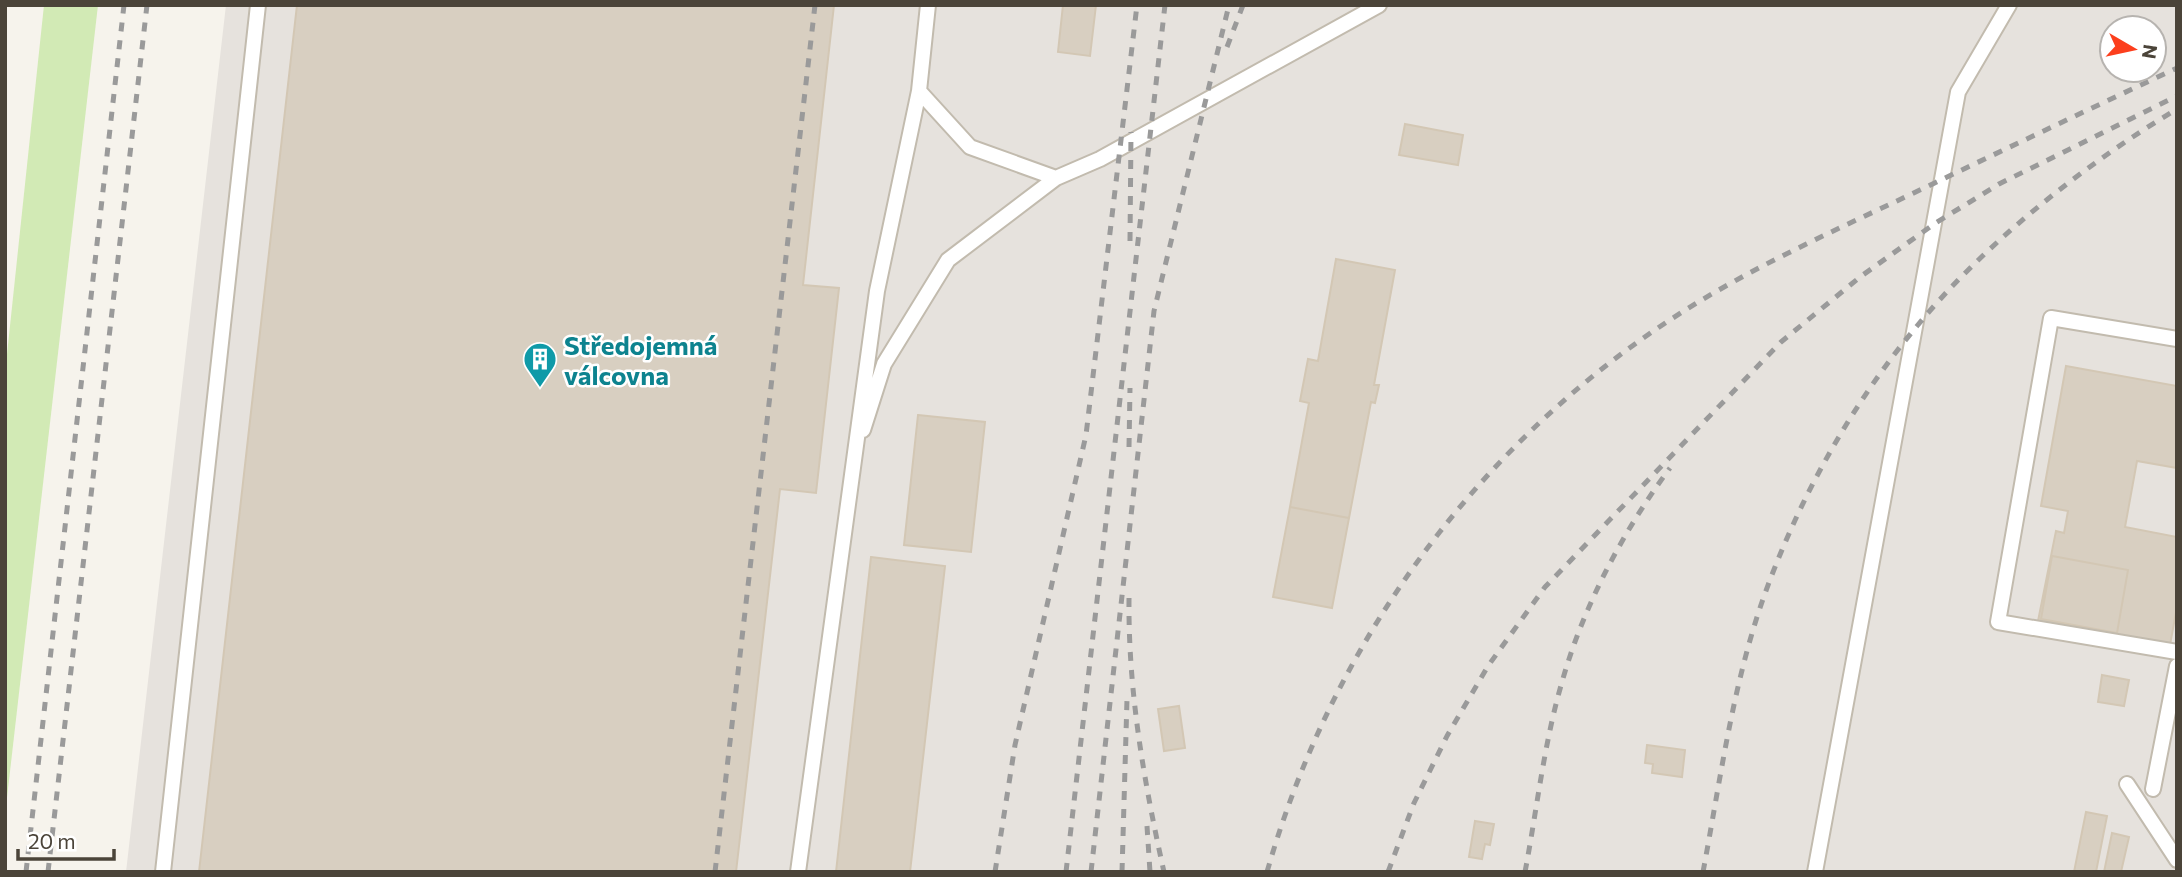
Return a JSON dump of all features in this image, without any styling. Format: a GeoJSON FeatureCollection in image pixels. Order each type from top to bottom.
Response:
{"type":"FeatureCollection","features":[{"type":"Feature","properties":{"kind":"lane"},"geometry":{"type":"LineString","coordinates":[[163,872],[258,5]]}},
{"type":"Feature","properties":{"kind":"lane"},"geometry":{"type":"LineString","coordinates":[[798,872],[850,473],[877,291],[919,91],[928,5]]}},
{"type":"Feature","properties":{"kind":"lane"},"geometry":{"type":"LineString","coordinates":[[850,473],[884,364],[948,260],[1056,178],[1100,159],[1379,5]]}},
{"type":"Feature","properties":{"kind":"lane"},"geometry":{"type":"LineString","coordinates":[[1815,872],[1958,92],[2009,5]]}},
{"type":"Feature","properties":{"kind":"lane"},"geometry":{"type":"LineString","coordinates":[[919,91],[971,146],[1056,178]]}},
{"type":"Feature","properties":{"kind":"lane"},"geometry":{"type":"LineString","coordinates":[[2177,339],[2051,318],[1998,622],[2177,652]]}},
{"type":"Feature","properties":{"kind":"lane"},"geometry":{"type":"LineString","coordinates":[[2153,789],[2177,666]]}},
{"type":"Feature","properties":{"kind":"lane"},"geometry":{"type":"LineString","coordinates":[[2127,784],[2177,860]]}},
{"type":"Feature","properties":{"kind":"shaded area"},"geometry":{"type":"Polygon","coordinates":[[[226,5],[2177,5],[2177,872],[126,872],[226,5]]]}},
{"type":"Feature","properties":{"kind":"green space"},"geometry":{"type":"Polygon","coordinates":[[[44,5],[98,5],[5,815],[5,373],[44,5]]]}},
{"type":"Feature","properties":{"kind":"building","name":"Středojemná válcovna"},"geometry":{"type":"Polygon","coordinates":[[[297,5],[834,5],[803,285],[839,288],[816,493],[780,489],[736,872],[199,872],[297,5]]]}},
{"type":"Feature","properties":{"kind":"building"},"geometry":{"type":"Polygon","coordinates":[[[1063,5],[1096,5],[1090,56],[1058,52],[1063,5]]]}},
{"type":"Feature","properties":{"kind":"building"},"geometry":{"type":"Polygon","coordinates":[[[1405,124],[1463,135],[1458,165],[1399,155],[1405,124]]]}},
{"type":"Feature","properties":{"kind":"building"},"geometry":{"type":"Polygon","coordinates":[[[1336,259],[1395,270],[1374,385],[1379,385],[1375,403],[1371,402],[1349,518],[1290,507],[1309,403],[1300,401],[1308,359],[1318,361],[1336,259]]]}},
{"type":"Feature","properties":{"kind":"building"},"geometry":{"type":"Polygon","coordinates":[[[2066,366],[2177,386],[2177,468],[2137,461],[2125,527],[2177,537],[2177,607],[2170,645],[2091,634],[2093,629],[2117,633],[2128,570],[2052,556],[2041,619],[2067,624],[2038,621],[2056,531],[2064,533],[2068,511],[2041,506],[2066,366]]]}},
{"type":"Feature","properties":{"kind":"building"},"geometry":{"type":"Polygon","coordinates":[[[918,415],[985,422],[971,552],[904,545],[918,415]]]}},
{"type":"Feature","properties":{"kind":"building"},"geometry":{"type":"Polygon","coordinates":[[[1290,507],[1349,518],[1332,608],[1273,597],[1290,507]]]}},
{"type":"Feature","properties":{"kind":"building"},"geometry":{"type":"Polygon","coordinates":[[[2052,556],[2128,570],[2117,633],[2041,619],[2052,556]]]}},
{"type":"Feature","properties":{"kind":"building"},"geometry":{"type":"Polygon","coordinates":[[[871,557],[945,566],[910,872],[836,872],[871,557]]]}},
{"type":"Feature","properties":{"kind":"building"},"geometry":{"type":"Polygon","coordinates":[[[2102,675],[2129,680],[2124,706],[2098,702],[2102,675]]]}},
{"type":"Feature","properties":{"kind":"building"},"geometry":{"type":"Polygon","coordinates":[[[1179,706],[1185,748],[1164,751],[1158,709],[1179,706]]]}},
{"type":"Feature","properties":{"kind":"building"},"geometry":{"type":"Polygon","coordinates":[[[1647,745],[1685,750],[1682,777],[1652,773],[1653,764],[1645,763],[1647,745]]]}},
{"type":"Feature","properties":{"kind":"building"},"geometry":{"type":"Polygon","coordinates":[[[2086,812],[2107,816],[2096,872],[2074,872],[2086,812]]]}},
{"type":"Feature","properties":{"kind":"building"},"geometry":{"type":"Polygon","coordinates":[[[1475,821],[1494,824],[1490,845],[1485,844],[1482,859],[1469,857],[1475,821]]]}},
{"type":"Feature","properties":{"kind":"building"},"geometry":{"type":"Polygon","coordinates":[[[2112,833],[2129,837],[2121,872],[2104,872],[2112,833]]]}},
{"type":"Feature","properties":{"kind":"railway"},"geometry":{"type":"LineString","coordinates":[[26,872],[124,5]]}},
{"type":"Feature","properties":{"kind":"railway"},"geometry":{"type":"LineString","coordinates":[[48,872],[147,5]]}},
{"type":"Feature","properties":{"kind":"railway"},"geometry":{"type":"LineString","coordinates":[[715,872],[815,5]]}},
{"type":"Feature","properties":{"kind":"railway"},"geometry":{"type":"LineString","coordinates":[[995,872],[1015,745],[1086,435],[1137,5]]}},
{"type":"Feature","properties":{"kind":"railway"},"geometry":{"type":"LineString","coordinates":[[1066,872],[1165,5]]}},
{"type":"Feature","properties":{"kind":"railway"},"geometry":{"type":"LineString","coordinates":[[1091,872],[1154,311],[1229,5]]}},
{"type":"Feature","properties":{"kind":"railway"},"geometry":{"type":"LineString","coordinates":[[1227,47],[1243,5]]}},
{"type":"Feature","properties":{"kind":"railway"},"geometry":{"type":"LineString","coordinates":[[1267,872],[1296,786],[1332,704],[1375,626],[1425,552],[1481,482],[1544,418],[1613,360],[1687,309],[1739,279],[1819,238],[2177,68]]}},
{"type":"Feature","properties":{"kind":"railway"},"geometry":{"type":"LineString","coordinates":[[1388,872],[1414,803],[1447,736],[1488,666],[1545,587],[1781,342],[1860,277],[1934,224],[1999,184],[2177,96]]}},
{"type":"Feature","properties":{"kind":"railway"},"geometry":{"type":"LineString","coordinates":[[1703,872],[1735,702],[1762,602],[1808,493],[1847,423],[1892,357],[1973,265],[2072,180],[2177,109]]}},
{"type":"Feature","properties":{"kind":"railway"},"geometry":{"type":"LineString","coordinates":[[1130,241],[1131,132]]}},
{"type":"Feature","properties":{"kind":"railway"},"geometry":{"type":"LineString","coordinates":[[1129,447],[1130,388]]}},
{"type":"Feature","properties":{"kind":"railway"},"geometry":{"type":"LineString","coordinates":[[1525,872],[1550,729],[1581,626],[1606,570],[1636,517],[1670,468]]}},
{"type":"Feature","properties":{"kind":"railway"},"geometry":{"type":"LineString","coordinates":[[1129,598],[1134,702],[1164,872]]}},
{"type":"Feature","properties":{"kind":"railway"},"geometry":{"type":"LineString","coordinates":[[1122,872],[1127,699]]}},
{"type":"Feature","properties":{"kind":"railway"},"geometry":{"type":"LineString","coordinates":[[1147,826],[1150,872]]}},
{"type":"Feature","properties":{"kind":"place","name":"Středojemná válcovna"},"geometry":{"type":"Point","coordinates":[540,389]}}]}
